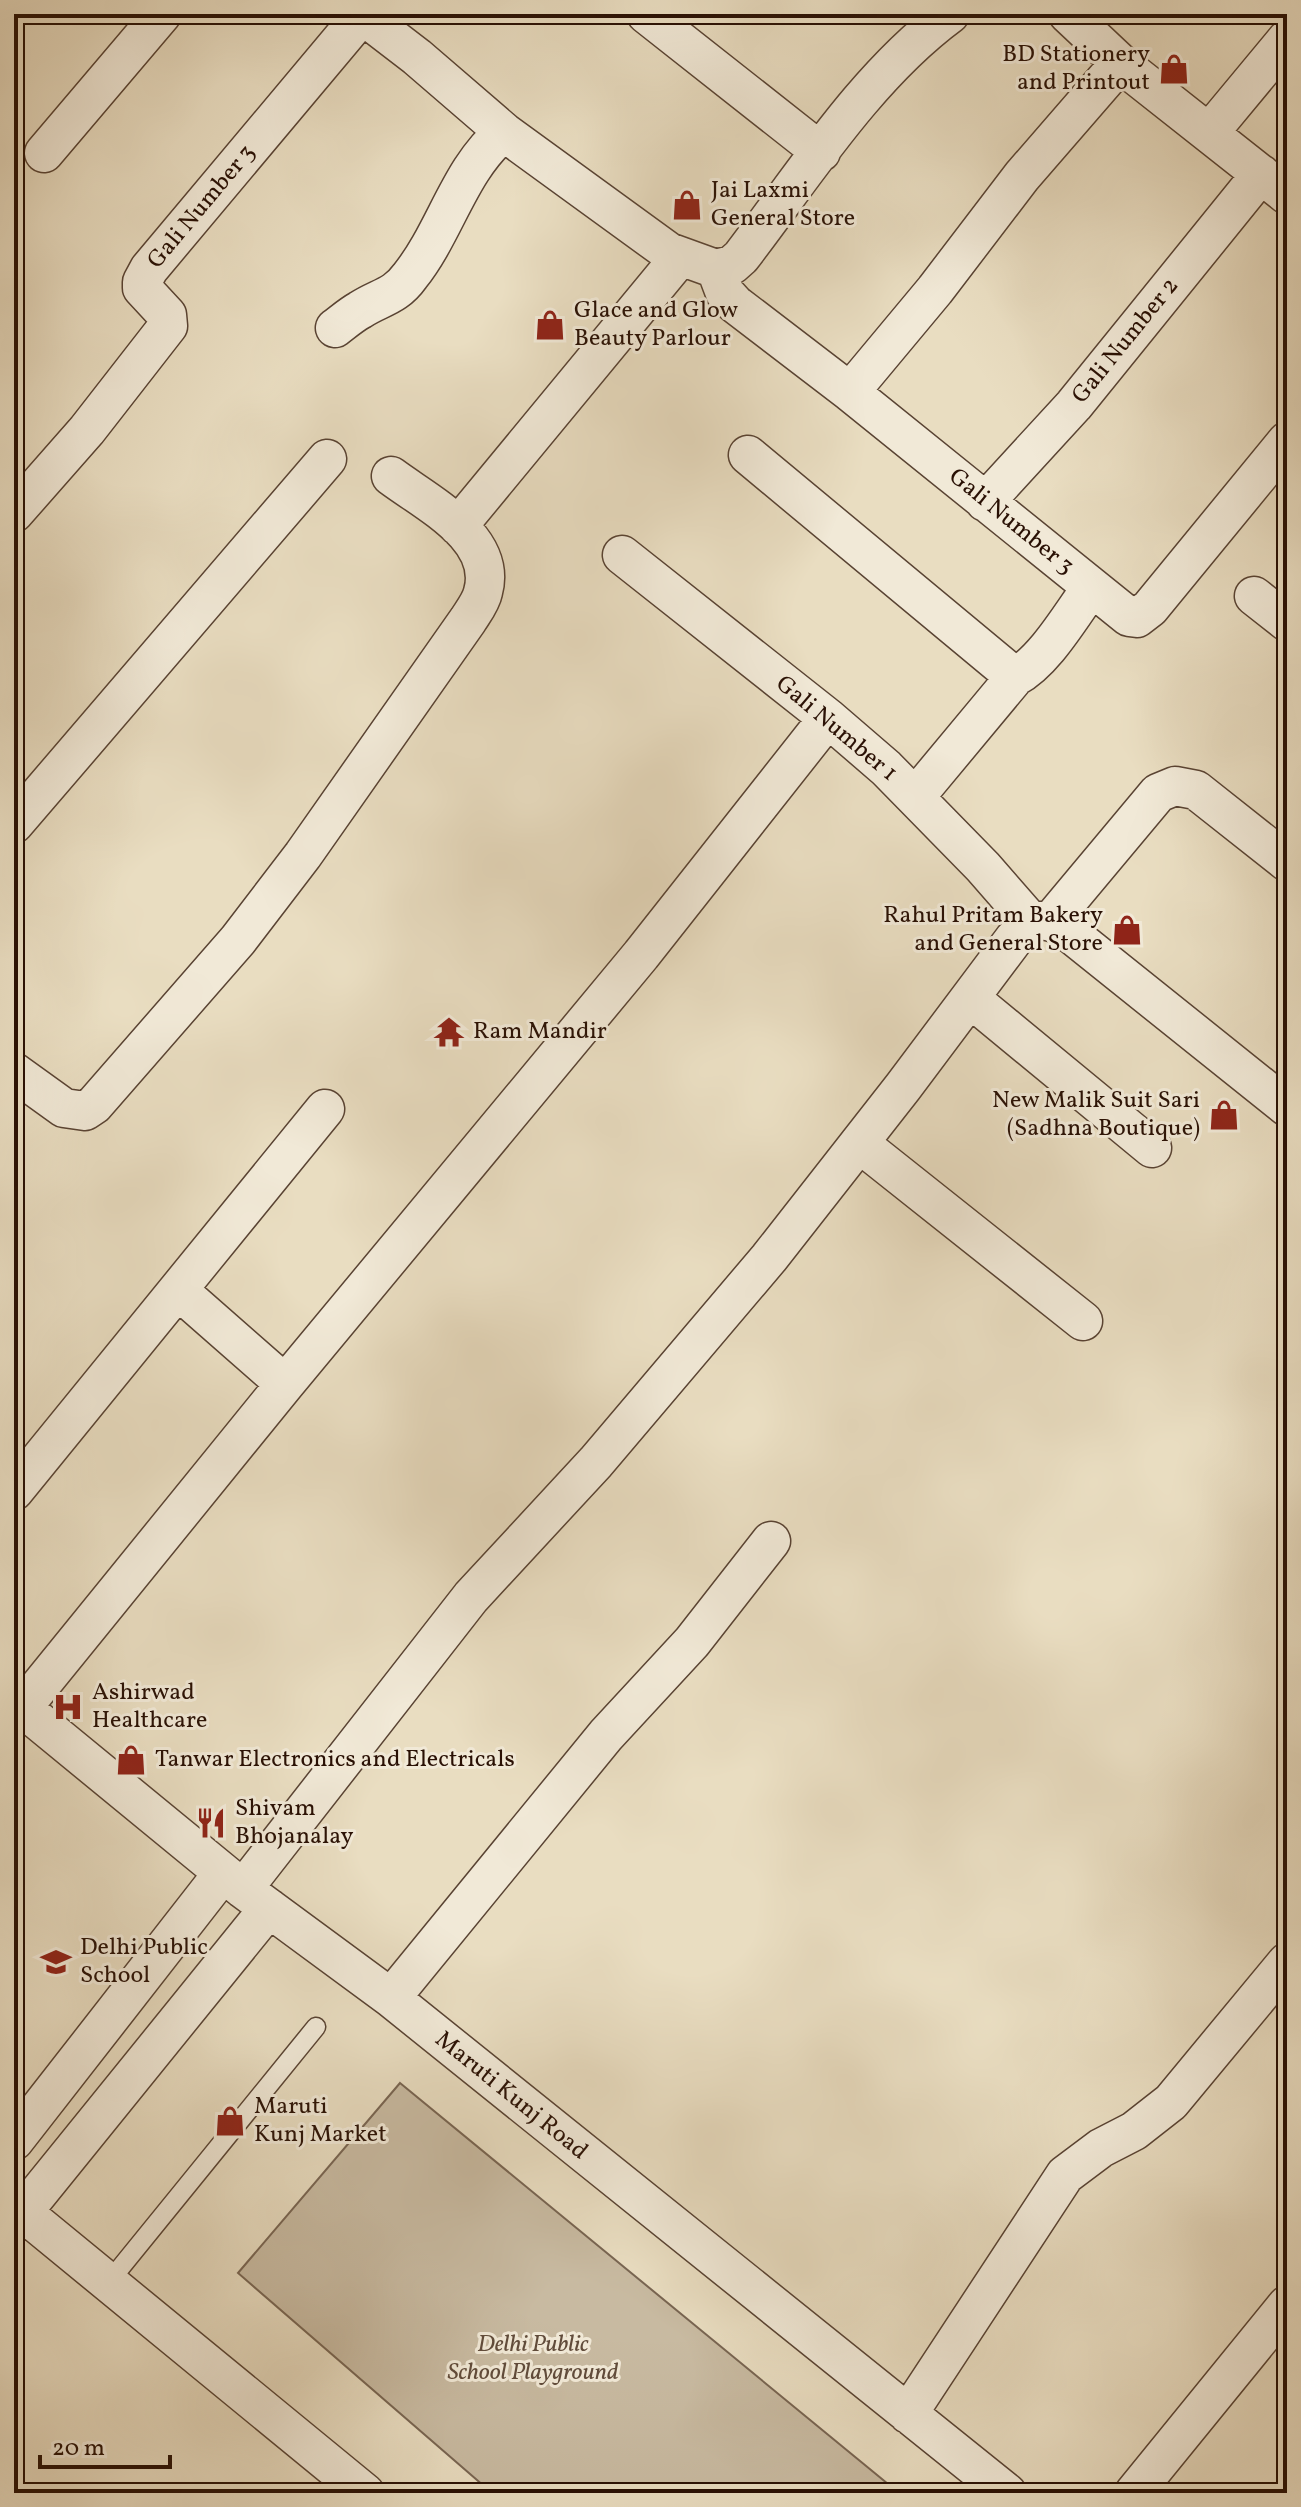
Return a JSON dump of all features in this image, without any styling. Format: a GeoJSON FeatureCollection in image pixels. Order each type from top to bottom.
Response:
{"type":"FeatureCollection","features":[{"type":"Feature","properties":{"kind":"street"},"geometry":{"type":"LineString","coordinates":[[44,153],[162,14]]}},
{"type":"Feature","properties":{"kind":"street"},"geometry":{"type":"LineString","coordinates":[[646,14],[821,152]]}},
{"type":"Feature","properties":{"kind":"street"},"geometry":{"type":"LineString","coordinates":[[1068,14],[1120,63],[1274,185]]}},
{"type":"Feature","properties":{"kind":"street"},"geometry":{"type":"LineString","coordinates":[[368,16],[504,132],[680,257],[716,269],[732,265],[741,257],[821,152],[932,19]]}},
{"type":"Feature","properties":{"kind":"street","name":"Gali Number 3"},"geometry":{"type":"LineString","coordinates":[[14,513],[87,430],[168,326],[167,315],[142,288],[149,269],[368,16]]}},
{"type":"Feature","properties":{"kind":"street"},"geometry":{"type":"LineString","coordinates":[[1209,133],[1287,39]]}},
{"type":"Feature","properties":{"kind":"street"},"geometry":{"type":"LineString","coordinates":[[850,392],[935,290],[1022,176],[1120,63]]}},
{"type":"Feature","properties":{"kind":"street"},"geometry":{"type":"LineString","coordinates":[[335,328],[360,309],[388,297],[411,276],[479,156],[504,132]]}},
{"type":"Feature","properties":{"kind":"street","name":"Gali Number 2"},"geometry":{"type":"LineString","coordinates":[[985,502],[1274,185]]}},
{"type":"Feature","properties":{"kind":"street"},"geometry":{"type":"LineString","coordinates":[[458,526],[680,257]]}},
{"type":"Feature","properties":{"kind":"street","name":"Gali Number 3"},"geometry":{"type":"LineString","coordinates":[[716,269],[725,293],[735,304],[850,392],[1129,617],[1137,618],[1144,614],[1287,441]]}},
{"type":"Feature","properties":{"kind":"street"},"geometry":{"type":"LineString","coordinates":[[748,455],[1015,677]]}},
{"type":"Feature","properties":{"kind":"street"},"geometry":{"type":"LineString","coordinates":[[14,824],[327,459]]}},
{"type":"Feature","properties":{"kind":"street"},"geometry":{"type":"LineString","coordinates":[[14,1072],[64,1108],[85,1111],[94,1105],[238,940],[303,855],[383,744],[483,595],[486,576],[482,558],[472,541],[458,526],[391,476]]}},
{"type":"Feature","properties":{"kind":"street","name":"Gali Number 1"},"geometry":{"type":"LineString","coordinates":[[622,555],[828,718],[916,796],[1041,922],[1287,1107]]}},
{"type":"Feature","properties":{"kind":"street"},"geometry":{"type":"LineString","coordinates":[[916,796],[1015,677],[1028,670],[1039,658],[1091,588]]}},
{"type":"Feature","properties":{"kind":"street"},"geometry":{"type":"LineString","coordinates":[[1254,596],[1287,622]]}},
{"type":"Feature","properties":{"kind":"street"},"geometry":{"type":"LineString","coordinates":[[18,1705],[650,944],[828,718]]}},
{"type":"Feature","properties":{"kind":"street"},"geometry":{"type":"LineString","coordinates":[[365,2493],[108,2283],[17,2214],[245,1890],[471,1597],[596,1462],[769,1258],[1014,939],[1041,922],[1158,793],[1175,786],[1196,790],[1287,862]]}},
{"type":"Feature","properties":{"kind":"street"},"geometry":{"type":"LineString","coordinates":[[970,998],[1152,1148]]}},
{"type":"Feature","properties":{"kind":"street"},"geometry":{"type":"LineString","coordinates":[[14,1491],[325,1109]]}},
{"type":"Feature","properties":{"kind":"street"},"geometry":{"type":"LineString","coordinates":[[859,1143],[1083,1321]]}},
{"type":"Feature","properties":{"kind":"street"},"geometry":{"type":"LineString","coordinates":[[178,1290],[285,1384]]}},
{"type":"Feature","properties":{"kind":"street"},"geometry":{"type":"LineString","coordinates":[[391,1998],[606,1735],[702,1630],[771,1541]]}},
{"type":"Feature","properties":{"kind":"street","name":"Maruti Kunj Road"},"geometry":{"type":"LineString","coordinates":[[18,1705],[245,1890],[391,1998],[1007,2493]]}},
{"type":"Feature","properties":{"kind":"street"},"geometry":{"type":"LineString","coordinates":[[14,2141],[245,1890]]}},
{"type":"Feature","properties":{"kind":"street"},"geometry":{"type":"LineString","coordinates":[[908,2414],[1065,2175],[1101,2148],[1154,2117],[1171,2102],[1287,1962]]}},
{"type":"Feature","properties":{"kind":"street"},"geometry":{"type":"LineString","coordinates":[[1134,2493],[1287,2305]]}},
{"type":"Feature","properties":{"kind":"lane"},"geometry":{"type":"LineString","coordinates":[[108,2283],[316,2027]]}},
{"type":"Feature","properties":{"kind":"green space","name":"Delhi Public School Playground"},"geometry":{"type":"Polygon","coordinates":[[[400,2083],[899,2493],[492,2493],[238,2273],[400,2083]]]}},
{"type":"Feature","properties":{"kind":"place","name":"BD Stationery and Printout"},"geometry":{"type":"Point","coordinates":[1174,69]}},
{"type":"Feature","properties":{"kind":"place","name":"Jai Laxmi General Store"},"geometry":{"type":"Point","coordinates":[687,205]}},
{"type":"Feature","properties":{"kind":"place","name":"Glace and Glow Beauty Parlour"},"geometry":{"type":"Point","coordinates":[550,325]}},
{"type":"Feature","properties":{"kind":"place","name":"Rahul Pritam Bakery and General Store"},"geometry":{"type":"Point","coordinates":[1127,930]}},
{"type":"Feature","properties":{"kind":"place","name":"Ram Mandir"},"geometry":{"type":"Point","coordinates":[449,1032]}},
{"type":"Feature","properties":{"kind":"place","name":"New Malik Suit Sari (Sadhna Boutique)"},"geometry":{"type":"Point","coordinates":[1224,1115]}},
{"type":"Feature","properties":{"kind":"place","name":"Ashirwad Healthcare"},"geometry":{"type":"Point","coordinates":[68,1707]}},
{"type":"Feature","properties":{"kind":"place","name":"Tanwar Electronics and Electricals"},"geometry":{"type":"Point","coordinates":[131,1760]}},
{"type":"Feature","properties":{"kind":"place","name":"Shivam Bhojanalay"},"geometry":{"type":"Point","coordinates":[211,1823]}},
{"type":"Feature","properties":{"kind":"place","name":"Delhi Public School"},"geometry":{"type":"Point","coordinates":[56,1962]}},
{"type":"Feature","properties":{"kind":"place","name":"Maruti Kunj Market"},"geometry":{"type":"Point","coordinates":[230,2121]}}]}
